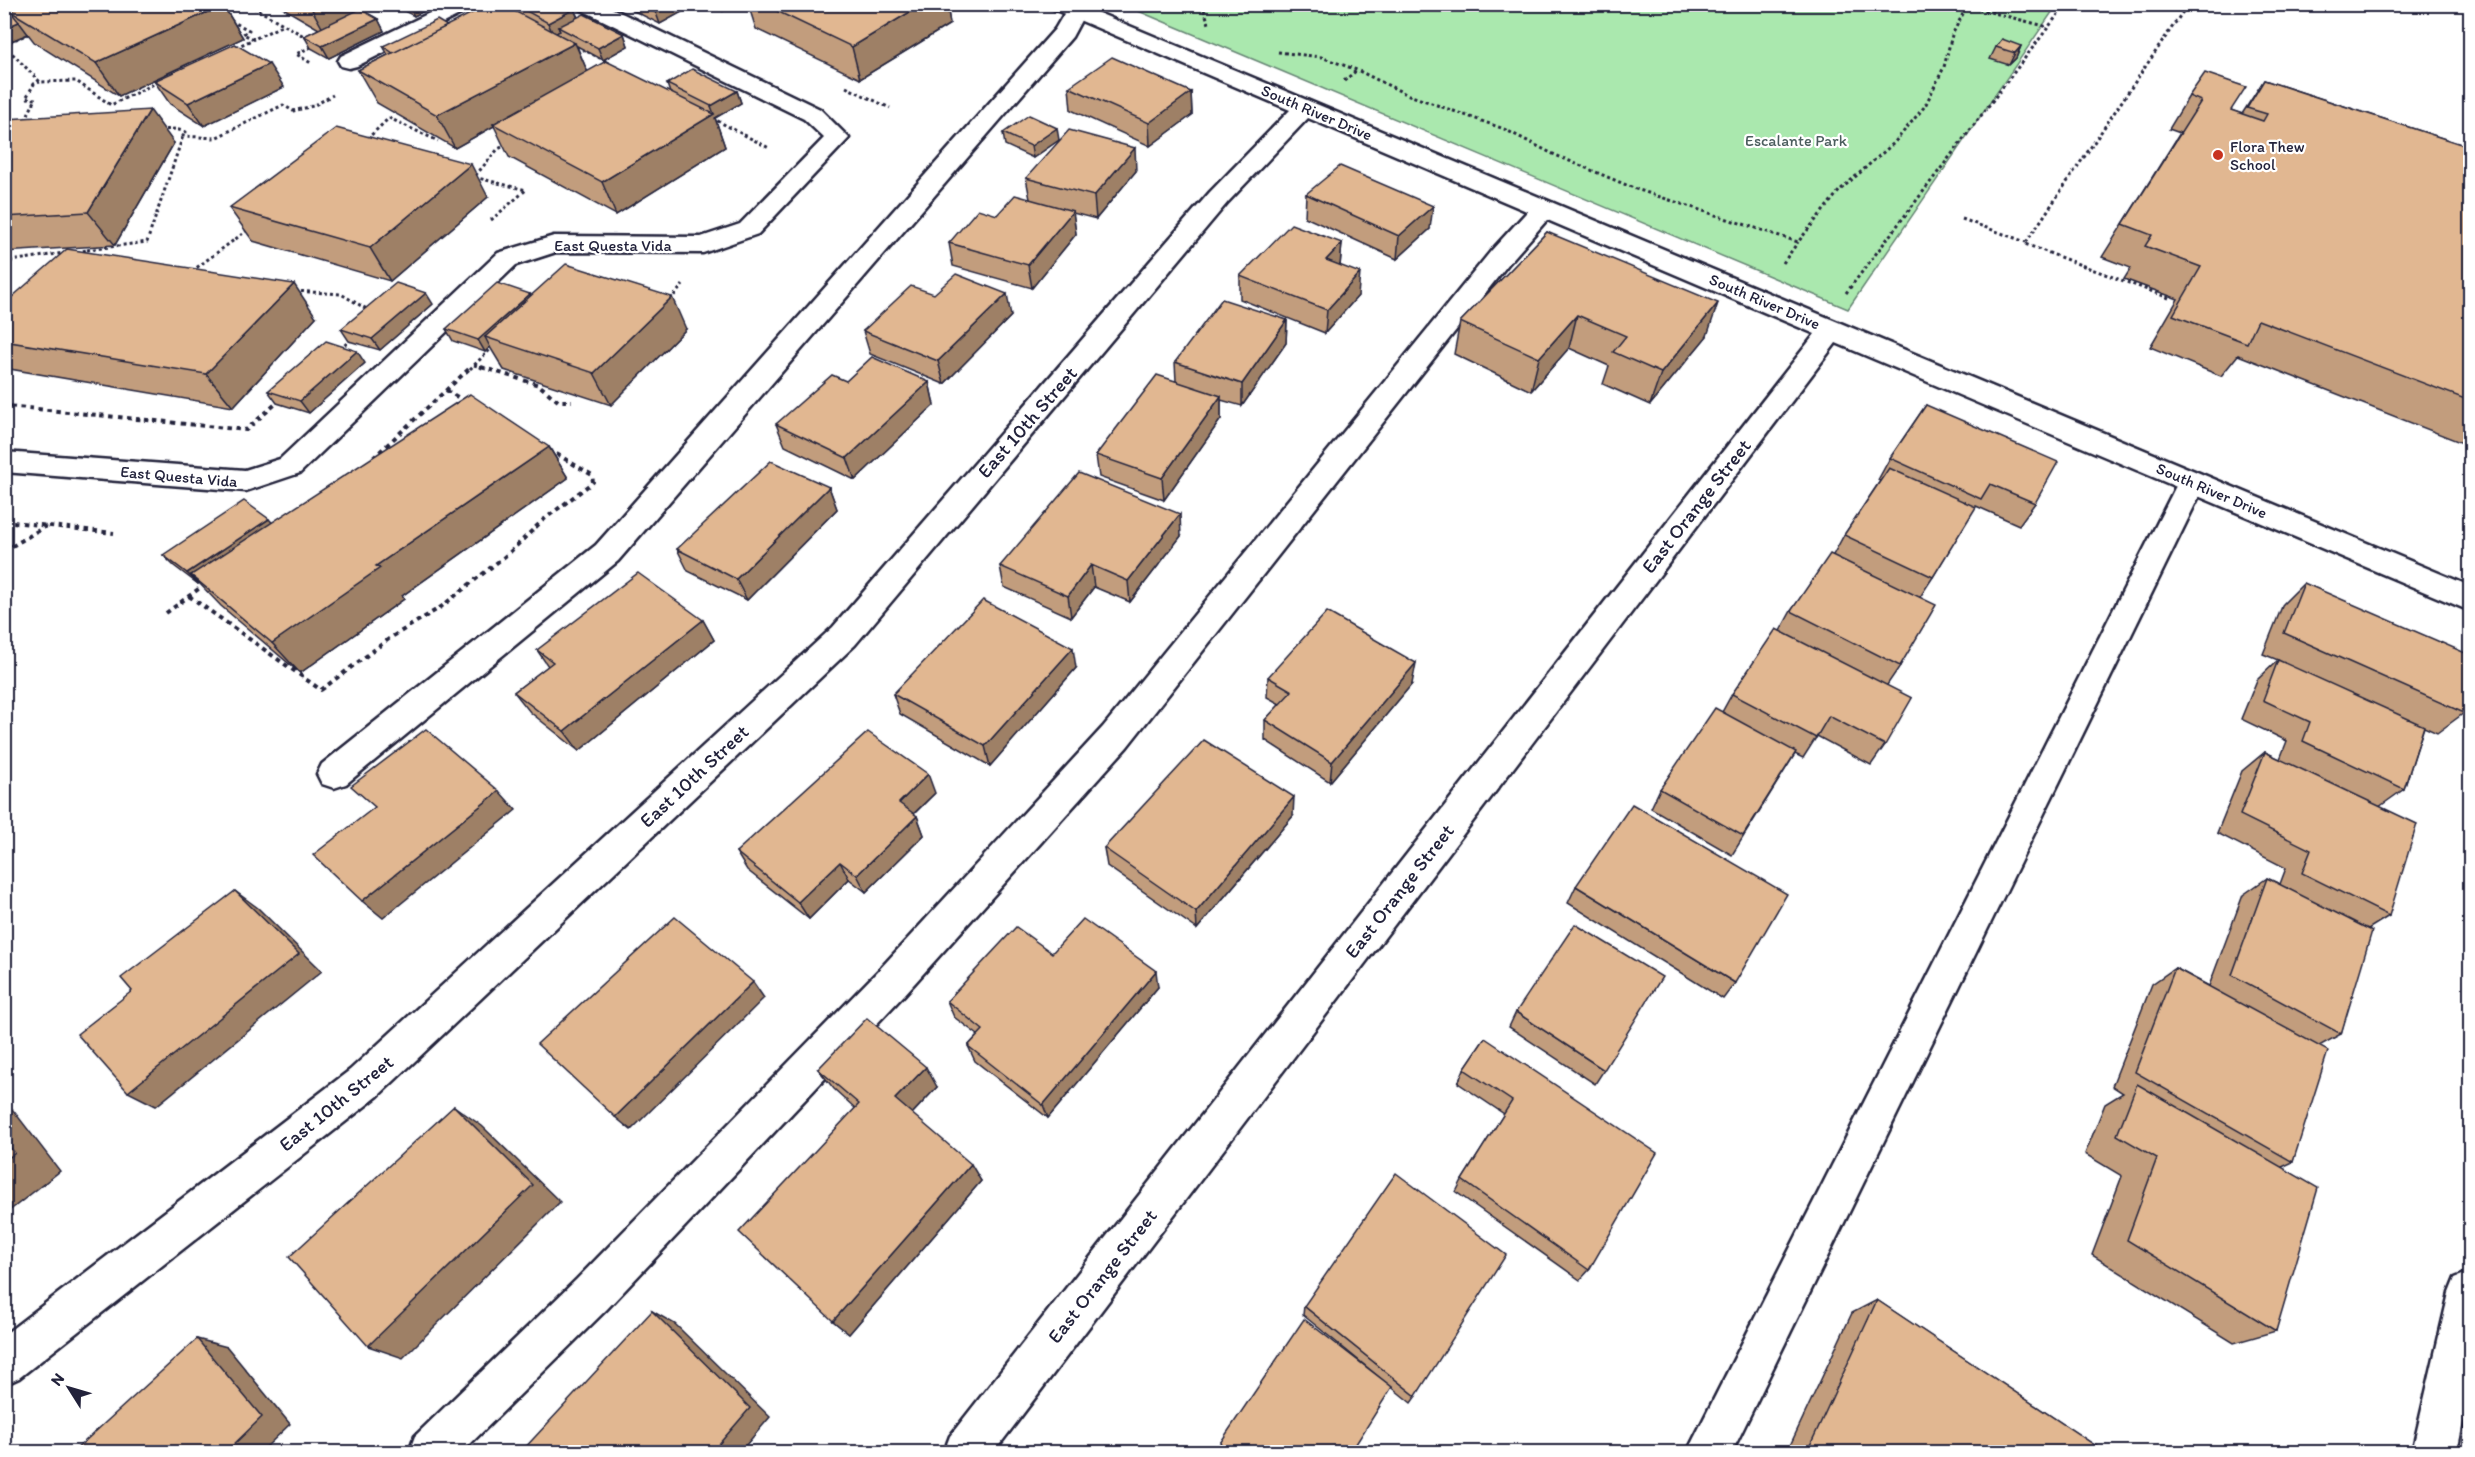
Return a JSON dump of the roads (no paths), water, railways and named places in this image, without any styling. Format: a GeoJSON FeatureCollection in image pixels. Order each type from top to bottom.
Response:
{"type":"FeatureCollection","features":[{"type":"Feature","properties":{"kind":"street"},"geometry":{"type":"LineString","coordinates":[[349,61],[466,4]]}},
{"type":"Feature","properties":{"kind":"street","name":"East Questa Vida"},"geometry":{"type":"LineString","coordinates":[[4,462],[246,481],[290,466],[507,259],[554,244],[703,245],[749,229],[837,138],[812,114],[585,4]]}},
{"type":"Feature","properties":{"kind":"street"},"geometry":{"type":"LineString","coordinates":[[334,774],[606,553],[1064,32],[1067,8]]}},
{"type":"Feature","properties":{"kind":"street","name":"South River Drive"},"geometry":{"type":"LineString","coordinates":[[1067,8],[1544,208],[1837,314],[2192,482],[2470,598]]}},
{"type":"Feature","properties":{"kind":"street","name":"East 10th Street"},"geometry":{"type":"LineString","coordinates":[[4,1363],[364,1083],[844,636],[1219,197],[1306,107]]}},
{"type":"Feature","properties":{"kind":"street"},"geometry":{"type":"LineString","coordinates":[[431,1452],[592,1294],[891,983],[1115,737],[1500,257],[1544,208]]}},
{"type":"Feature","properties":{"kind":"street","name":"East Orange Street"},"geometry":{"type":"LineString","coordinates":[[966,1452],[1837,314]]}},
{"type":"Feature","properties":{"kind":"street"},"geometry":{"type":"LineString","coordinates":[[1709,1452],[2192,482]]}},
{"type":"Feature","properties":{"kind":"street"},"geometry":{"type":"LineString","coordinates":[[2434,1452],[2470,1293]]}},
{"type":"Feature","properties":{"kind":"place","name":"Flora Thew School"},"geometry":{"type":"Point","coordinates":[2218,155]}},
{"type":"Feature","properties":{"kind":"park label","name":"Escalante Park"},"geometry":{"type":"Point","coordinates":[1796,140]}}]}
